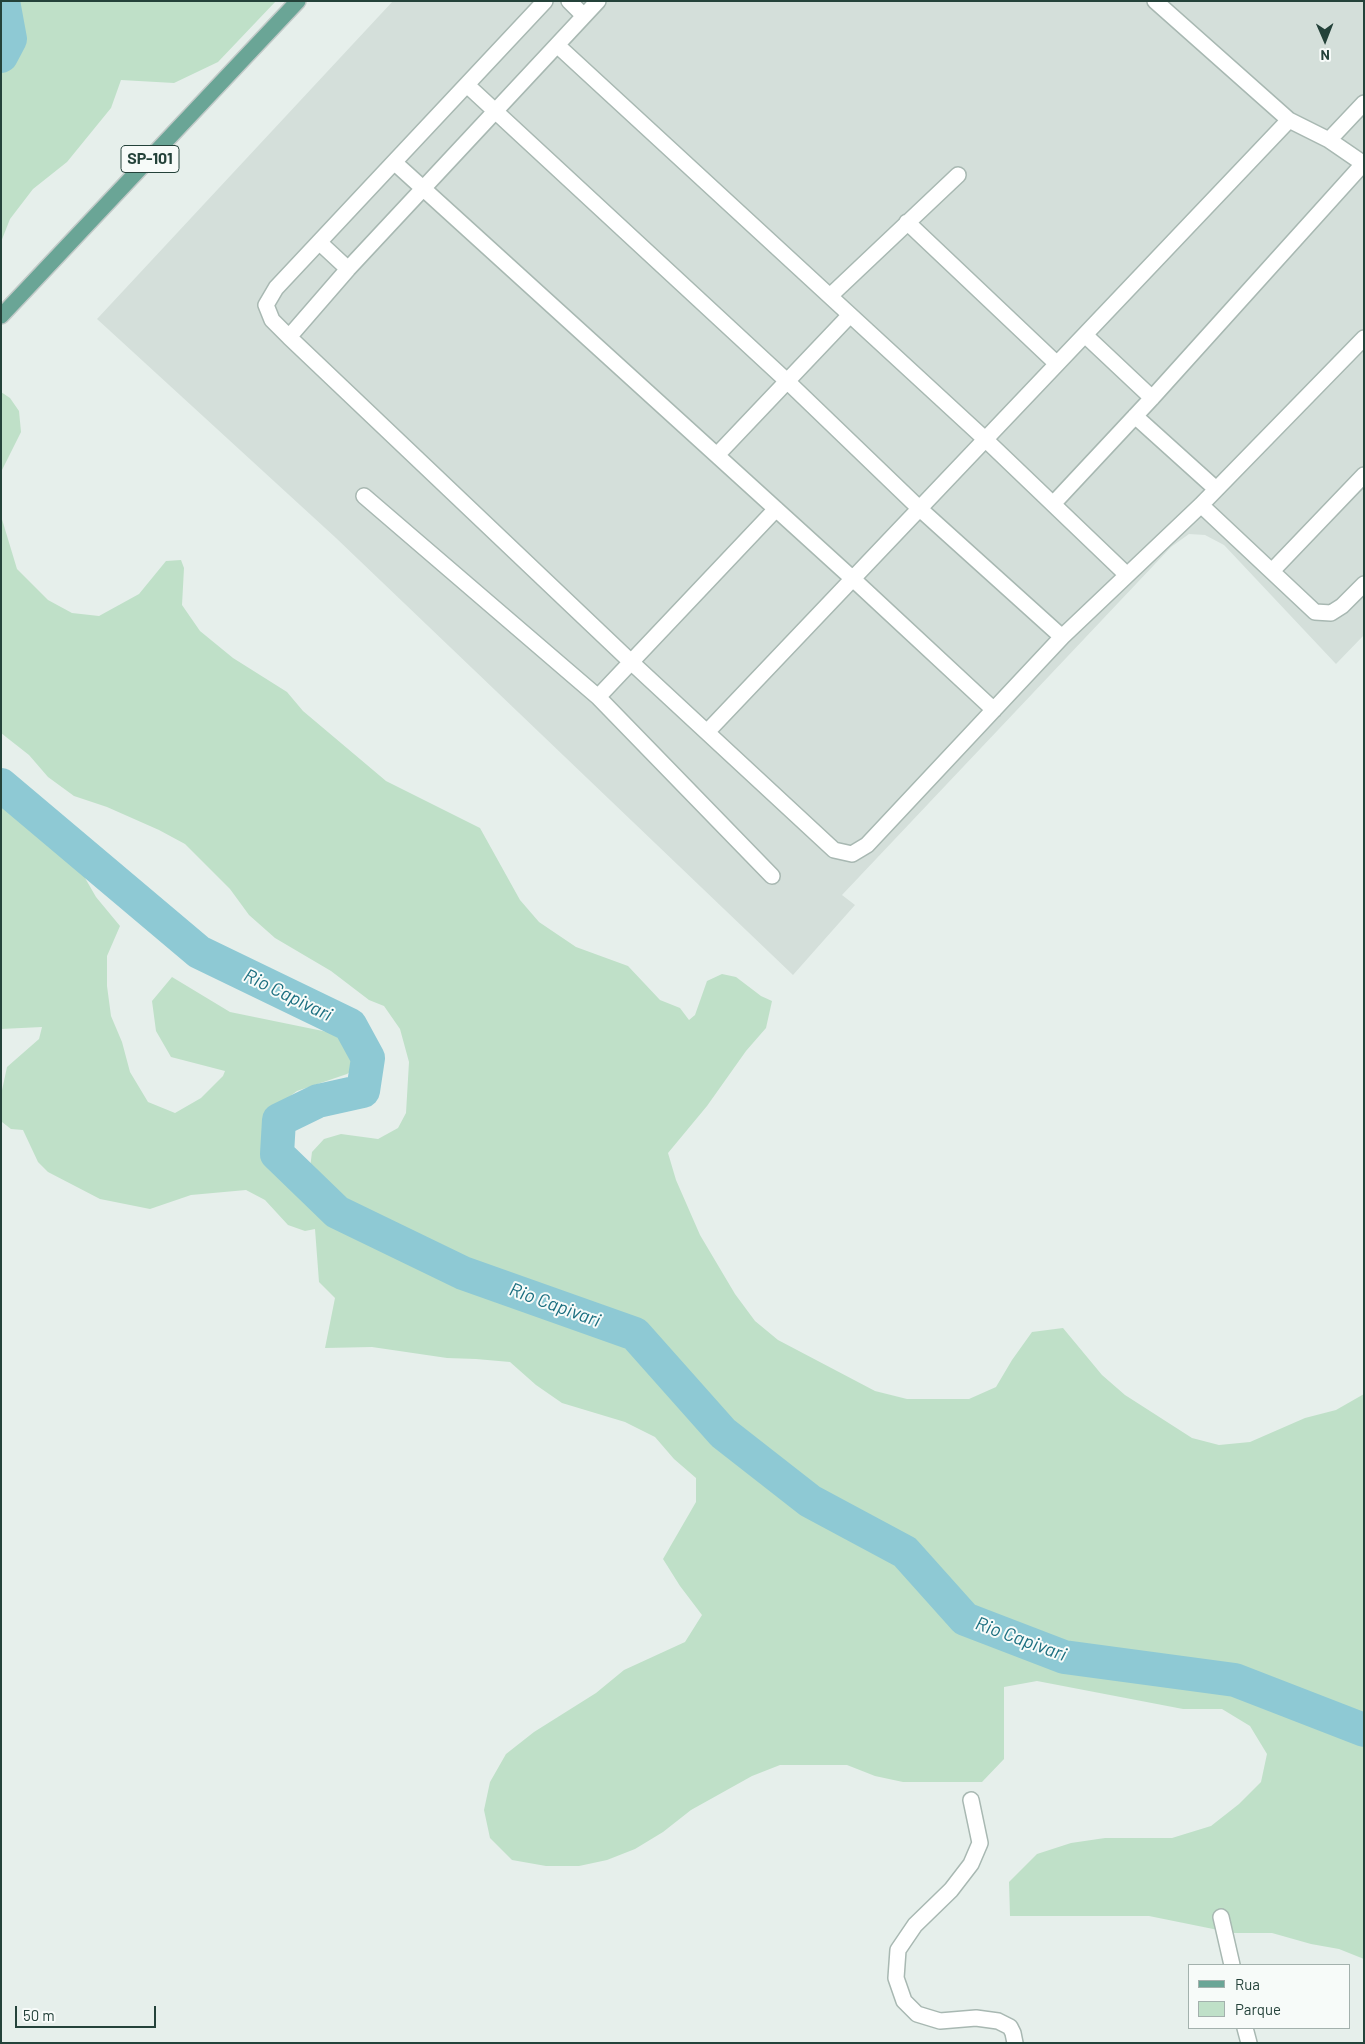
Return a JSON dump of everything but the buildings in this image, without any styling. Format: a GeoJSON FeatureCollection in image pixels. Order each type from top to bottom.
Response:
{"type":"FeatureCollection","features":[{"type":"Feature","properties":{"kind":"main road","name":"SP-101"},"geometry":{"type":"LineString","coordinates":[[1,316],[298,1]]}},
{"type":"Feature","properties":{"kind":"street"},"geometry":{"type":"LineString","coordinates":[[545,1],[276,288],[266,305],[272,320],[289,337],[630,661],[834,850],[852,854],[867,845],[1062,637],[1201,505],[1364,338]]}},
{"type":"Feature","properties":{"kind":"street"},"geometry":{"type":"LineString","coordinates":[[569,1],[584,16]]}},
{"type":"Feature","properties":{"kind":"street"},"geometry":{"type":"LineString","coordinates":[[289,337],[348,269],[598,1]]}},
{"type":"Feature","properties":{"kind":"street"},"geometry":{"type":"LineString","coordinates":[[1053,504],[1136,416],[1364,164],[1329,140],[1290,120],[1155,1]]}},
{"type":"Feature","properties":{"kind":"street"},"geometry":{"type":"LineString","coordinates":[[557,45],[986,440],[1127,575]]}},
{"type":"Feature","properties":{"kind":"street"},"geometry":{"type":"LineString","coordinates":[[467,85],[788,382],[920,509],[1062,637]]}},
{"type":"Feature","properties":{"kind":"street"},"geometry":{"type":"LineString","coordinates":[[1329,140],[1364,103]]}},
{"type":"Feature","properties":{"kind":"street"},"geometry":{"type":"LineString","coordinates":[[707,732],[1290,120]]}},
{"type":"Feature","properties":{"kind":"street"},"geometry":{"type":"LineString","coordinates":[[394,162],[853,579],[994,710]]}},
{"type":"Feature","properties":{"kind":"street"},"geometry":{"type":"LineString","coordinates":[[830,296],[958,176]]}},
{"type":"Feature","properties":{"kind":"street"},"geometry":{"type":"LineString","coordinates":[[907,222],[1057,364]]}},
{"type":"Feature","properties":{"kind":"street"},"geometry":{"type":"LineString","coordinates":[[319,242],[348,269]]}},
{"type":"Feature","properties":{"kind":"street"},"geometry":{"type":"LineString","coordinates":[[717,455],[850,315]]}},
{"type":"Feature","properties":{"kind":"street"},"geometry":{"type":"LineString","coordinates":[[1085,335],[1152,398]]}},
{"type":"Feature","properties":{"kind":"street"},"geometry":{"type":"LineString","coordinates":[[1136,416],[1216,489]]}},
{"type":"Feature","properties":{"kind":"street"},"geometry":{"type":"LineString","coordinates":[[1272,571],[1364,475]]}},
{"type":"Feature","properties":{"kind":"street"},"geometry":{"type":"LineString","coordinates":[[364,496],[598,697],[772,876]]}},
{"type":"Feature","properties":{"kind":"street"},"geometry":{"type":"LineString","coordinates":[[1201,505],[1315,612],[1331,613],[1342,606],[1364,584]]}},
{"type":"Feature","properties":{"kind":"street"},"geometry":{"type":"LineString","coordinates":[[598,697],[630,661],[776,509]]}},
{"type":"Feature","properties":{"kind":"street"},"geometry":{"type":"LineString","coordinates":[[971,1800],[980,1843],[971,1864],[951,1890],[915,1924],[898,1950],[896,1978],[904,2001],[917,2014],[940,2021],[976,2018],[998,2021],[1010,2027],[1014,2033],[1015,2043]]}},
{"type":"Feature","properties":{"kind":"street"},"geometry":{"type":"LineString","coordinates":[[1221,1917],[1232,1964]]}},
{"type":"Feature","properties":{"kind":"street"},"geometry":{"type":"LineString","coordinates":[[1246,2029],[1249,2043]]}},
{"type":"Feature","properties":{"kind":"shaded area"},"geometry":{"type":"Polygon","coordinates":[[[393,1],[1364,1],[1364,635],[1336,664],[1224,545],[1205,535],[1189,534],[1171,547],[842,895],[855,905],[793,975],[336,538],[97,319],[393,1]]]}},
{"type":"Feature","properties":{"kind":"green space"},"geometry":{"type":"Polygon","coordinates":[[[1,1],[276,1],[218,62],[174,83],[121,80],[111,108],[67,162],[33,189],[10,219],[1,242],[1,1]]]}},
{"type":"Feature","properties":{"kind":"green space"},"geometry":{"type":"Polygon","coordinates":[[[1,392],[10,398],[19,411],[21,432],[1,472],[1,392]]]}},
{"type":"Feature","properties":{"kind":"green space"},"geometry":{"type":"Polygon","coordinates":[[[1,516],[17,569],[48,600],[72,613],[99,616],[139,594],[166,561],[181,560],[184,568],[182,605],[200,631],[233,658],[287,692],[303,711],[386,781],[480,828],[520,900],[539,922],[576,947],[628,966],[660,1000],[680,1008],[689,1020],[695,1015],[707,981],[722,974],[736,977],[761,996],[772,1001],[766,1028],[746,1051],[707,1106],[668,1153],[676,1180],[700,1235],[735,1294],[755,1321],[778,1340],[875,1391],[907,1399],[969,1399],[996,1387],[1032,1332],[1063,1328],[1102,1375],[1125,1395],[1192,1438],[1219,1445],[1250,1442],[1305,1418],[1336,1410],[1364,1394],[1364,1959],[1339,1949],[1311,1944],[1272,1933],[1233,1933],[1149,1916],[1010,1916],[1009,1882],[1037,1854],[1071,1843],[1105,1838],[1172,1838],[1211,1826],[1239,1804],[1261,1782],[1267,1754],[1250,1726],[1222,1709],[1183,1709],[1037,1681],[1004,1687],[1004,1759],[982,1782],[903,1782],[875,1776],[847,1765],[780,1765],[752,1776],[691,1810],[663,1832],[635,1849],[607,1860],[579,1866],[546,1866],[512,1860],[490,1838],[484,1810],[490,1782],[506,1754],[534,1732],[596,1693],[624,1670],[685,1642],[702,1615],[663,1559],[696,1502],[696,1478],[674,1459],[655,1437],[625,1422],[562,1403],[536,1385],[510,1362],[447,1358],[372,1347],[325,1348],[335,1298],[319,1282],[315,1229],[305,1231],[288,1225],[265,1200],[246,1190],[191,1195],[150,1209],[100,1199],[48,1172],[38,1162],[23,1130],[11,1129],[2,1122],[1,1095],[7,1067],[39,1039],[42,1027],[1,1029],[1,798],[36,826],[81,871],[96,897],[120,926],[107,956],[107,986],[111,1016],[122,1042],[130,1072],[148,1102],[175,1113],[201,1098],[223,1076],[225,1071],[171,1057],[156,1031],[152,1001],[172,977],[230,1012],[357,1038],[361,1050],[360,1064],[347,1074],[297,1091],[270,1111],[270,1123],[276,1136],[305,1169],[310,1168],[312,1152],[324,1139],[341,1134],[378,1139],[398,1128],[406,1113],[409,1062],[400,1029],[384,1006],[369,1000],[331,971],[275,938],[249,915],[230,889],[185,844],[159,830],[107,807],[74,796],[48,777],[29,755],[1,733],[1,516]]]}},
{"type":"Feature","properties":{"kind":"waterway","name":"Rio Capivari"},"geometry":{"type":"LineString","coordinates":[[1,56],[10,39],[3,1]]}},
{"type":"Feature","properties":{"kind":"waterway","name":"Rio Capivari"},"geometry":{"type":"LineString","coordinates":[[1,785],[199,952],[350,1025],[368,1058],[363,1091],[318,1101],[279,1120],[277,1154],[337,1212],[463,1273],[635,1334],[723,1433],[810,1501],[905,1552],[965,1619],[1064,1657],[1235,1680],[1364,1730]]}}]}
